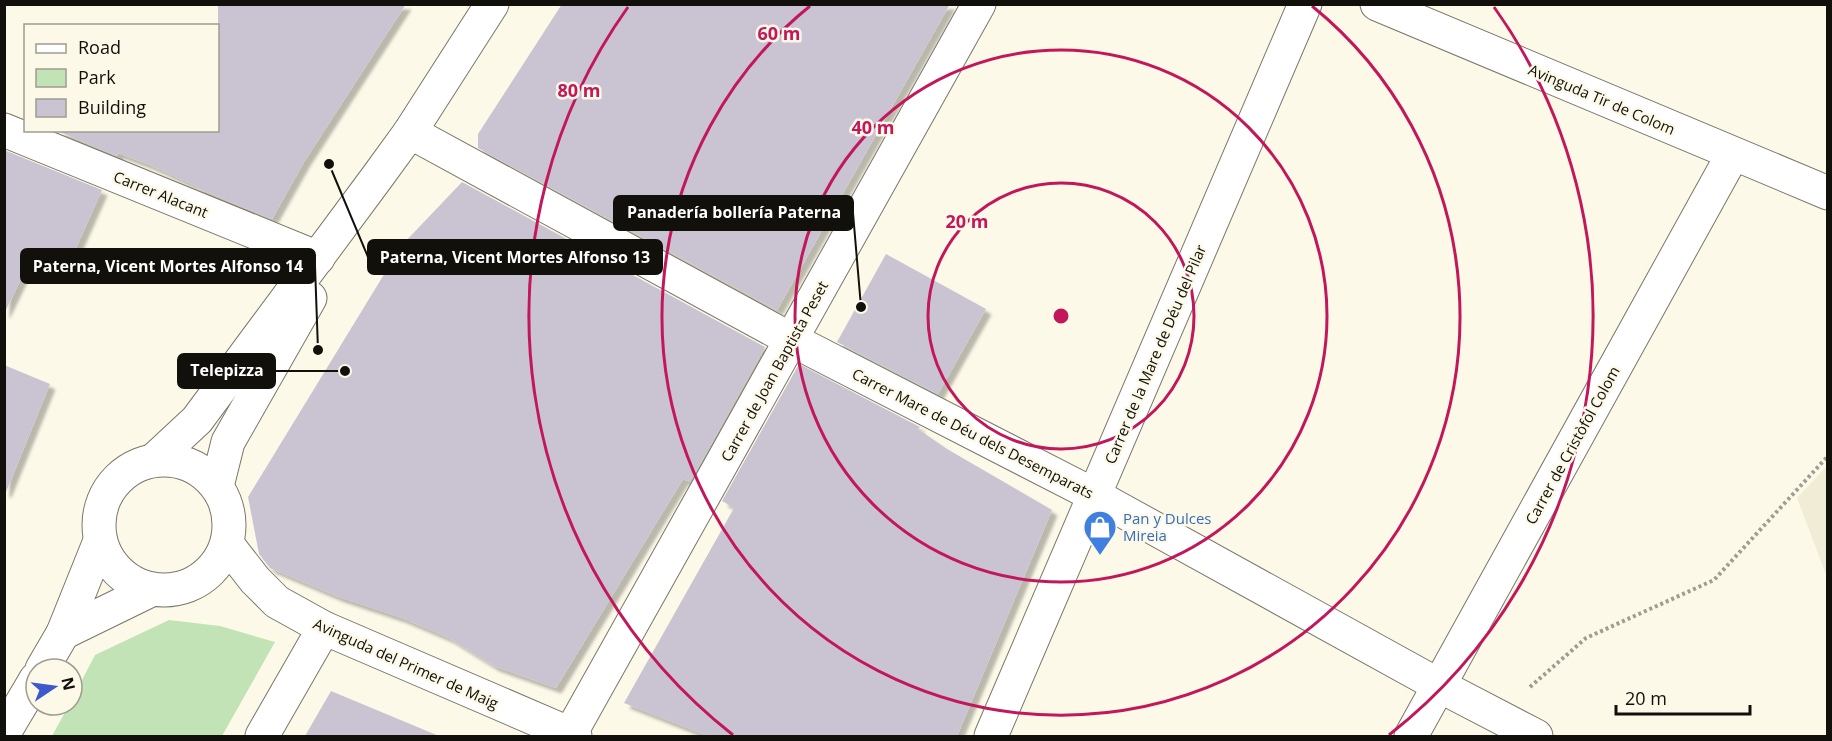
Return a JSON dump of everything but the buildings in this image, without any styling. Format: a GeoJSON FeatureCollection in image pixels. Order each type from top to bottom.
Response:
{"type":"FeatureCollection","features":[{"type":"Feature","properties":{"kind":"street"},"geometry":{"type":"LineString","coordinates":[[49,657],[63,633],[100,541],[101,505],[121,475],[154,460],[197,420],[410,132],[492,4]]}},
{"type":"Feature","properties":{"kind":"street","name":"Carrer de Joan Baptista Peset"},"geometry":{"type":"LineString","coordinates":[[571,736],[979,4]]}},
{"type":"Feature","properties":{"kind":"street","name":"Carrer de la Mare de Déu del Pilar"},"geometry":{"type":"LineString","coordinates":[[991,736],[1305,4]]}},
{"type":"Feature","properties":{"kind":"street","name":"Avinguda Tir de Colom"},"geometry":{"type":"LineString","coordinates":[[1377,4],[1827,193]]}},
{"type":"Feature","properties":{"kind":"street","name":"Carrer Alacant"},"geometry":{"type":"LineString","coordinates":[[4,130],[318,258]]}},
{"type":"Feature","properties":{"kind":"street","name":"Carrer Mare de Déu dels Desemparats"},"geometry":{"type":"LineString","coordinates":[[410,132],[792,340],[1094,495],[1440,686],[1536,736]]}},
{"type":"Feature","properties":{"kind":"street","name":"Carrer de Cristòfol Colom"},"geometry":{"type":"LineString","coordinates":[[1411,736],[1732,154]]}},
{"type":"Feature","properties":{"kind":"street"},"geometry":{"type":"LineString","coordinates":[[218,486],[228,442],[378,176]]}},
{"type":"Feature","properties":{"kind":"street"},"geometry":{"type":"LineString","coordinates":[[63,633],[151,590],[183,589],[211,572],[227,544],[229,514],[218,486],[190,464],[154,460]]}},
{"type":"Feature","properties":{"kind":"street"},"geometry":{"type":"LineString","coordinates":[[100,541],[119,573],[151,590]]}},
{"type":"Feature","properties":{"kind":"street","name":"Avinguda del Primer de Maig"},"geometry":{"type":"LineString","coordinates":[[227,544],[255,580],[277,602],[324,628],[571,736]]}},
{"type":"Feature","properties":{"kind":"street"},"geometry":{"type":"LineString","coordinates":[[262,736],[324,628]]}},
{"type":"Feature","properties":{"kind":"street"},"geometry":{"type":"LineString","coordinates":[[4,733],[24,699]]}},
{"type":"Feature","properties":{"kind":"path"},"geometry":{"type":"LineString","coordinates":[[1497,715],[1586,639],[1714,580],[1827,456]]}},
{"type":"Feature","properties":{"kind":"shaded area"},"geometry":{"type":"Polygon","coordinates":[[[1827,466],[1827,577],[1797,498],[1827,466]]]}},
{"type":"Feature","properties":{"kind":"green space"},"geometry":{"type":"Polygon","coordinates":[[[169,620],[220,626],[275,642],[222,736],[52,736],[62,717],[84,717],[84,676],[95,655],[169,620]]]}},
{"type":"Feature","properties":{"kind":"place","name":"Paterna, Vicent Mortes Alfonso 13"},"geometry":{"type":"Point","coordinates":[329,164]}},
{"type":"Feature","properties":{"kind":"place","name":"Panadería bollería Paterna"},"geometry":{"type":"Point","coordinates":[861,307]}},
{"type":"Feature","properties":{"kind":"place","name":"Paterna, Vicent Mortes Alfonso 14"},"geometry":{"type":"Point","coordinates":[318,350]}},
{"type":"Feature","properties":{"kind":"place","name":"Telepizza"},"geometry":{"type":"Point","coordinates":[345,371]}},
{"type":"Feature","properties":{"kind":"place","name":"Pan y Dulces Mireia"},"geometry":{"type":"Point","coordinates":[1100,556]}}]}
